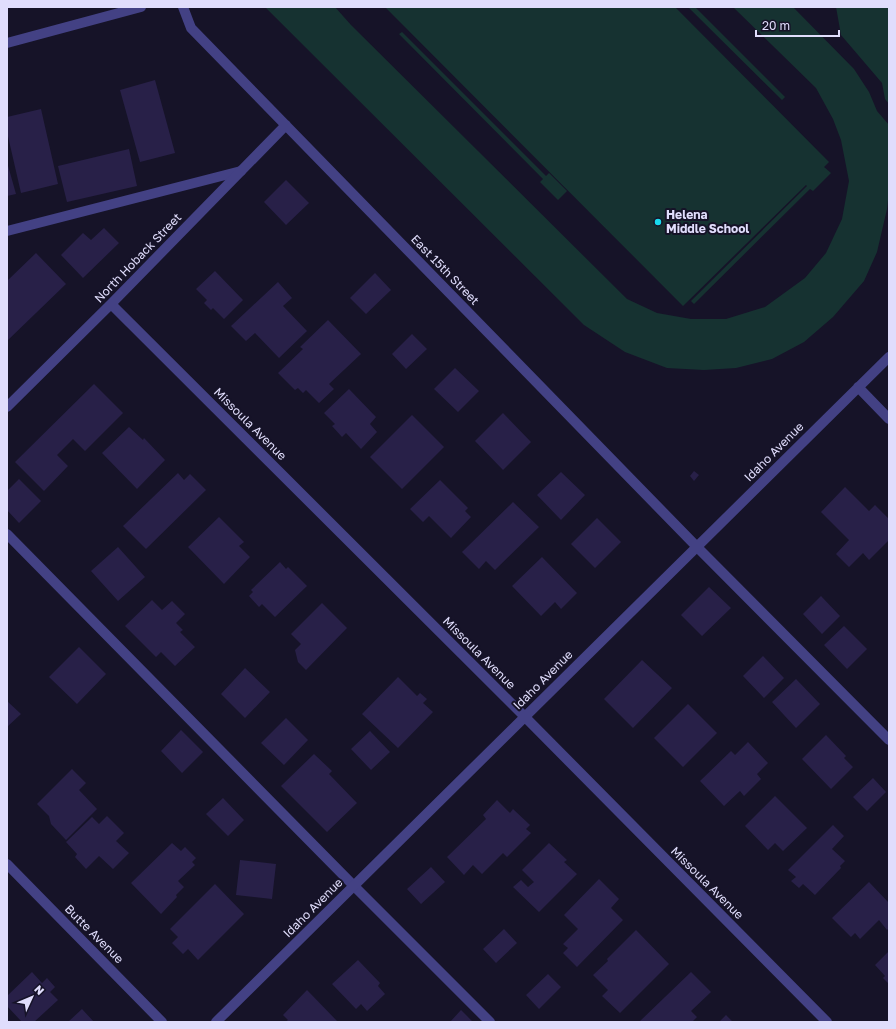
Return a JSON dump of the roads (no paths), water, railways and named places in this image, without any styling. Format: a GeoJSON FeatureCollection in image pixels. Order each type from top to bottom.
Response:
{"type":"FeatureCollection","features":[{"type":"Feature","properties":{"kind":"street"},"geometry":{"type":"LineString","coordinates":[[7,43],[141,7]]}},
{"type":"Feature","properties":{"kind":"street","name":"East 15th Street"},"geometry":{"type":"LineString","coordinates":[[183,7],[191,28],[697,547],[889,740]]}},
{"type":"Feature","properties":{"kind":"street","name":"North Hoback Street"},"geometry":{"type":"LineString","coordinates":[[7,407],[111,304],[286,125]]}},
{"type":"Feature","properties":{"kind":"street"},"geometry":{"type":"LineString","coordinates":[[7,231],[241,171]]}},
{"type":"Feature","properties":{"kind":"street","name":"Missoula Avenue"},"geometry":{"type":"LineString","coordinates":[[111,304],[525,717],[827,1022]]}},
{"type":"Feature","properties":{"kind":"street","name":"Idaho Avenue"},"geometry":{"type":"LineString","coordinates":[[216,1022],[889,357]]}},
{"type":"Feature","properties":{"kind":"street"},"geometry":{"type":"LineString","coordinates":[[858,387],[889,419]]}},
{"type":"Feature","properties":{"kind":"street"},"geometry":{"type":"LineString","coordinates":[[7,534],[490,1022]]}},
{"type":"Feature","properties":{"kind":"street","name":"Butte Avenue"},"geometry":{"type":"LineString","coordinates":[[7,864],[162,1022]]}},
{"type":"Feature","properties":{"kind":"place","name":"Helena Middle School"},"geometry":{"type":"Point","coordinates":[658,222]}}]}
